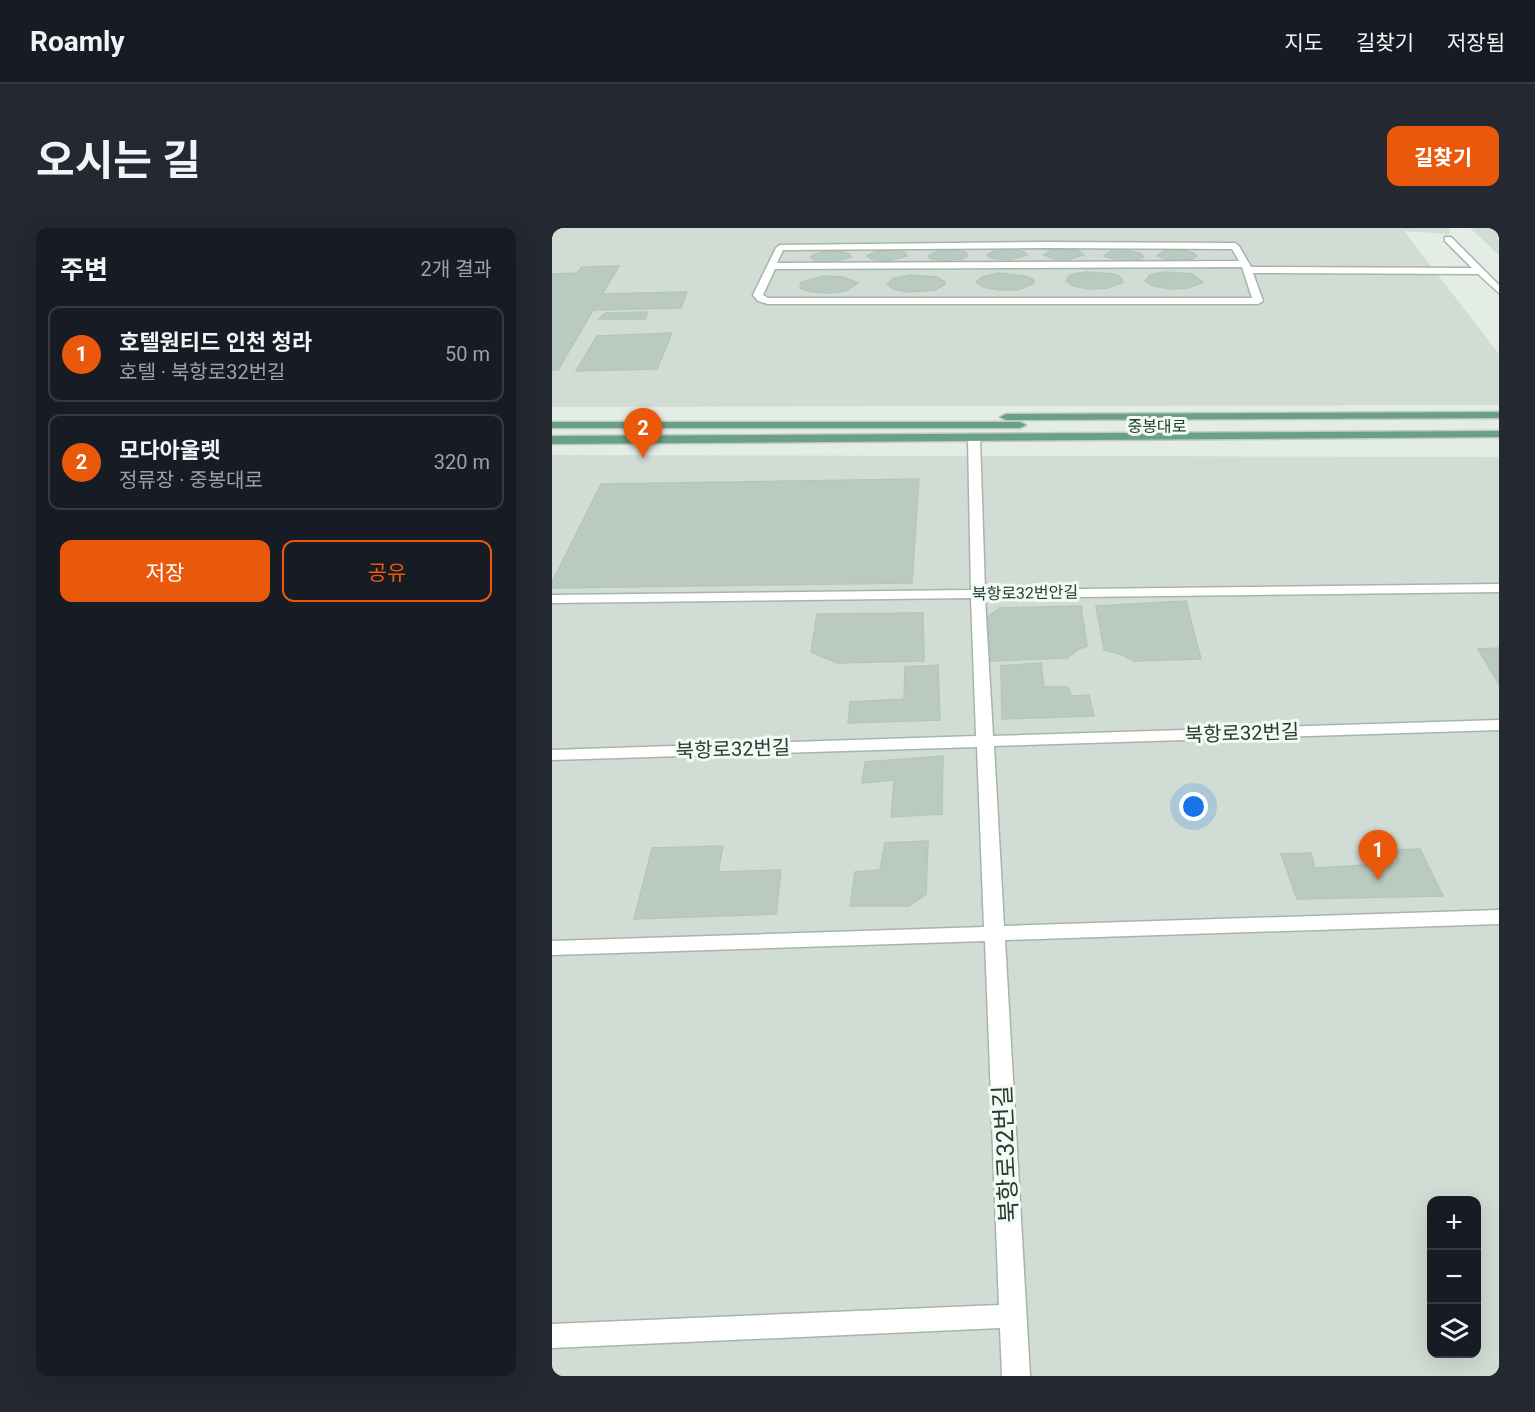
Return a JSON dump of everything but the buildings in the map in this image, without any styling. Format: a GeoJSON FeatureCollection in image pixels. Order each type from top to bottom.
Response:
{"type":"FeatureCollection","features":[{"type":"Feature","properties":{"kind":"main road","name":"중봉대로"},"geometry":{"type":"LineString","coordinates":[[836,424],[1010,416],[1499,416]]}},
{"type":"Feature","properties":{"kind":"main road","name":"중봉대로"},"geometry":{"type":"LineString","coordinates":[[974,439],[1096,431],[1499,423]]}},
{"type":"Feature","properties":{"kind":"main road","name":"중봉대로"},"geometry":{"type":"LineString","coordinates":[[552,425],[836,424],[1096,431],[1499,434]]}},
{"type":"Feature","properties":{"kind":"main road","name":"중봉대로"},"geometry":{"type":"LineString","coordinates":[[552,440],[974,439],[1499,442]]}},
{"type":"Feature","properties":{"kind":"street"},"geometry":{"type":"LineString","coordinates":[[1448,239],[1499,290]]}},
{"type":"Feature","properties":{"kind":"street"},"geometry":{"type":"LineString","coordinates":[[1223,245],[1235,246],[1246,267],[1258,301],[768,301],[760,299],[758,295],[780,248],[1223,245]]}},
{"type":"Feature","properties":{"kind":"street"},"geometry":{"type":"LineString","coordinates":[[772,266],[1246,267],[1480,271]]}},
{"type":"Feature","properties":{"kind":"street","name":"북항로32번길"},"geometry":{"type":"LineString","coordinates":[[974,439],[978,594],[1016,1376]]}},
{"type":"Feature","properties":{"kind":"street","name":"북항로32번안길"},"geometry":{"type":"LineString","coordinates":[[552,599],[1499,588]]}},
{"type":"Feature","properties":{"kind":"street","name":"북항로32번길"},"geometry":{"type":"LineString","coordinates":[[552,755],[1499,725]]}},
{"type":"Feature","properties":{"kind":"street"},"geometry":{"type":"LineString","coordinates":[[552,948],[1499,917]]}},
{"type":"Feature","properties":{"kind":"street"},"geometry":{"type":"LineString","coordinates":[[552,1336],[1013,1316]]}},
{"type":"Feature","properties":{"kind":"shaded area"},"geometry":{"type":"Polygon","coordinates":[[[552,228],[1450,228],[1449,234],[1404,231],[1499,354],[1499,405],[552,407],[552,228]]]}},
{"type":"Feature","properties":{"kind":"shaded area"},"geometry":{"type":"Polygon","coordinates":[[[1470,228],[1499,228],[1499,255],[1470,228]]]}},
{"type":"Feature","properties":{"kind":"shaded area"},"geometry":{"type":"Polygon","coordinates":[[[552,455],[1499,457],[1499,1376],[552,1376],[552,455]]]}},
{"type":"Feature","properties":{"kind":"place","name":"모다아울렛"},"geometry":{"type":"Point","coordinates":[643,458]}},
{"type":"Feature","properties":{"kind":"place","name":"호텔원티드 인천 청라"},"geometry":{"type":"Point","coordinates":[1378,880]}}]}
